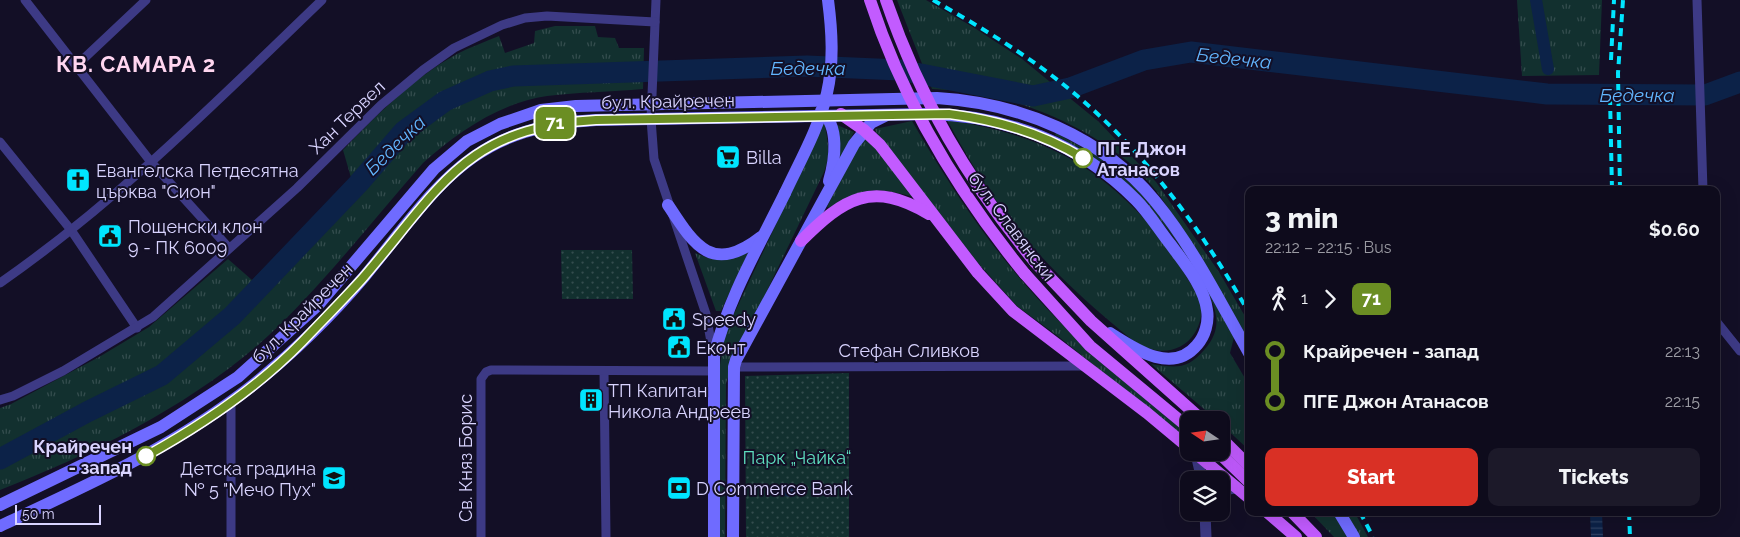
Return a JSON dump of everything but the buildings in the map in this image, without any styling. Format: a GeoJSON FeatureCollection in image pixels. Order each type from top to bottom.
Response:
{"type":"FeatureCollection","features":[{"type":"Feature","properties":{"kind":"main road"},"geometry":{"type":"LineString","coordinates":[[714,537],[714,367],[717,342],[736,292],[821,113],[827,93],[832,49],[828,0]]}},
{"type":"Feature","properties":{"kind":"main road","name":"бул. Славянски"},"geometry":{"type":"LineString","coordinates":[[870,0],[899,76],[929,137],[969,201],[1025,274],[1090,346],[1180,421]]}},
{"type":"Feature","properties":{"kind":"main road","name":"бул. Славянски"},"geometry":{"type":"LineString","coordinates":[[886,0],[902,43],[943,132],[975,184],[1035,262],[1091,321],[1192,411]]}},
{"type":"Feature","properties":{"kind":"main road","name":"бул. Крайречен"},"geometry":{"type":"LineString","coordinates":[[0,505],[161,427],[238,377],[318,305],[434,169],[477,135],[500,124],[541,110],[576,106],[652,103],[958,99],[1006,108],[1031,116],[1090,144],[1114,160],[1155,200],[1202,270],[1245,347]]}},
{"type":"Feature","properties":{"kind":"main road"},"geometry":{"type":"LineString","coordinates":[[807,100],[826,115],[834,137],[834,151],[823,203]]}},
{"type":"Feature","properties":{"kind":"main road"},"geometry":{"type":"LineString","coordinates":[[841,114],[864,130],[880,145],[978,273],[1013,311],[1147,413],[1180,441]]}},
{"type":"Feature","properties":{"kind":"main road","name":"бул. Крайречен"},"geometry":{"type":"LineString","coordinates":[[0,526],[123,468],[180,436],[231,402],[301,344],[362,279],[441,183],[483,149],[516,134],[550,124],[651,119],[841,114],[949,114],[1007,124],[1046,138],[1097,166],[1136,201],[1183,261],[1202,293],[1208,311],[1202,340],[1192,352],[1165,359],[1137,350],[1091,321]]}},
{"type":"Feature","properties":{"kind":"main road"},"geometry":{"type":"LineString","coordinates":[[733,537],[734,367],[854,144],[864,130],[878,118],[892,114]]}},
{"type":"Feature","properties":{"kind":"main road"},"geometry":{"type":"LineString","coordinates":[[801,241],[827,215],[859,198],[895,198],[915,206],[934,217]]}},
{"type":"Feature","properties":{"kind":"main road"},"geometry":{"type":"LineString","coordinates":[[668,205],[691,239],[702,249],[709,252],[724,254],[739,252],[764,234]]}},
{"type":"Feature","properties":{"kind":"main road"},"geometry":{"type":"LineString","coordinates":[[1230,447],[1245,462]]}},
{"type":"Feature","properties":{"kind":"main road"},"geometry":{"type":"LineString","coordinates":[[1204,461],[1245,495]]}},
{"type":"Feature","properties":{"kind":"main road"},"geometry":{"type":"LineString","coordinates":[[1227,461],[1245,478]]}},
{"type":"Feature","properties":{"kind":"main road"},"geometry":{"type":"LineString","coordinates":[[1272,516],[1296,537]]}},
{"type":"Feature","properties":{"kind":"main road"},"geometry":{"type":"LineString","coordinates":[[1282,516],[1301,537]]}},
{"type":"Feature","properties":{"kind":"main road"},"geometry":{"type":"LineString","coordinates":[[1296,516],[1316,537]]}},
{"type":"Feature","properties":{"kind":"main road"},"geometry":{"type":"LineString","coordinates":[[1341,516],[1354,537]]}},
{"type":"Feature","properties":{"kind":"street"},"geometry":{"type":"LineString","coordinates":[[25,0],[151,162],[229,248]]}},
{"type":"Feature","properties":{"kind":"street"},"geometry":{"type":"LineString","coordinates":[[77,65],[146,0]]}},
{"type":"Feature","properties":{"kind":"street"},"geometry":{"type":"LineString","coordinates":[[606,537],[604,371],[714,367],[706,314],[654,159],[651,119],[656,0]]}},
{"type":"Feature","properties":{"kind":"street"},"geometry":{"type":"LineString","coordinates":[[1697,0],[1698,82],[1703,186]]}},
{"type":"Feature","properties":{"kind":"street"},"geometry":{"type":"LineString","coordinates":[[0,283],[71,230],[151,162],[320,1]]}},
{"type":"Feature","properties":{"kind":"street","name":"Хан Тервел"},"geometry":{"type":"LineString","coordinates":[[0,400],[13,396],[63,371],[153,317],[297,188],[381,105],[423,70],[454,48],[478,35],[525,18],[547,16],[655,22]]}},
{"type":"Feature","properties":{"kind":"street"},"geometry":{"type":"LineString","coordinates":[[1,146],[71,230],[137,328]]}},
{"type":"Feature","properties":{"kind":"street"},"geometry":{"type":"LineString","coordinates":[[1720,326],[1740,351]]}},
{"type":"Feature","properties":{"kind":"street","name":"Стефан Сливков"},"geometry":{"type":"LineString","coordinates":[[734,367],[1083,366]]}},
{"type":"Feature","properties":{"kind":"street","name":"Св. Княз Борис"},"geometry":{"type":"LineString","coordinates":[[481,537],[481,379],[486,372],[491,370],[604,371]]}},
{"type":"Feature","properties":{"kind":"street"},"geometry":{"type":"LineString","coordinates":[[231,402],[231,537]]}},
{"type":"Feature","properties":{"kind":"street"},"geometry":{"type":"LineString","coordinates":[[1230,489],[1236,488]]}},
{"type":"Feature","properties":{"kind":"street"},"geometry":{"type":"LineString","coordinates":[[1206,521],[1206,537]]}},
{"type":"Feature","properties":{"kind":"green space"},"geometry":{"type":"Polygon","coordinates":[[[897,0],[926,0],[973,27],[1022,59],[1099,122],[1156,182],[1219,272],[1245,316],[1245,336],[1173,216],[1154,189],[1132,165],[1097,139],[1057,118],[1037,110],[995,97],[964,91],[932,89],[897,0]]]}},
{"type":"Feature","properties":{"kind":"green space"},"geometry":{"type":"Polygon","coordinates":[[[1517,0],[1602,0],[1599,75],[1522,76],[1517,0]]]}},
{"type":"Feature","properties":{"kind":"green space"},"geometry":{"type":"Polygon","coordinates":[[[555,26],[595,26],[598,37],[615,38],[619,48],[644,48],[643,89],[547,96],[512,105],[480,120],[450,140],[423,163],[301,303],[257,346],[228,369],[167,410],[101,446],[0,490],[0,408],[99,357],[149,327],[228,259],[252,280],[352,181],[343,150],[382,111],[425,74],[457,54],[499,36],[505,53],[534,43],[535,31],[555,26]]]}},
{"type":"Feature","properties":{"kind":"green space"},"geometry":{"type":"Polygon","coordinates":[[[947,120],[1004,132],[1032,141],[1059,153],[1097,176],[1132,206],[1162,241],[1197,295],[1201,305],[1201,316],[1197,328],[1190,339],[1175,349],[1163,351],[1146,347],[1126,335],[1084,299],[1043,258],[1005,213],[974,168],[947,120]]]}},
{"type":"Feature","properties":{"kind":"green space"},"geometry":{"type":"Polygon","coordinates":[[[912,121],[961,201],[1017,276],[1090,352],[1180,427],[1180,435],[1059,337],[1017,306],[979,264],[875,129],[912,121]]]}},
{"type":"Feature","properties":{"kind":"green space"},"geometry":{"type":"Polygon","coordinates":[[[824,122],[828,141],[828,153],[824,172],[735,357],[726,383],[725,537],[720,537],[720,365],[725,333],[824,122]]]}},
{"type":"Feature","properties":{"kind":"green space"},"geometry":{"type":"Polygon","coordinates":[[[837,125],[854,132],[840,159],[837,125]]]}},
{"type":"Feature","properties":{"kind":"green space"},"geometry":{"type":"Polygon","coordinates":[[[1056,133],[1096,155],[1136,188],[1178,237],[1234,337],[1230,353],[1245,378],[1245,446],[1230,432],[1230,411],[1206,411],[1151,364],[1175,367],[1187,364],[1199,356],[1212,340],[1215,331],[1216,313],[1204,286],[1186,255],[1155,214],[1118,178],[1077,148],[1055,135],[1056,133]]]}},
{"type":"Feature","properties":{"kind":"green space"},"geometry":{"type":"Polygon","coordinates":[[[862,136],[867,136],[914,197],[890,192],[870,191],[851,196],[830,208],[827,207],[862,136]]]}},
{"type":"Feature","properties":{"kind":"green space"},"geometry":{"type":"Polygon","coordinates":[[[561,250],[632,250],[633,299],[562,299],[561,250]]]}},
{"type":"Feature","properties":{"kind":"green space"},"geometry":{"type":"Polygon","coordinates":[[[695,253],[708,258],[748,253],[721,311],[716,311],[695,253]]]}},
{"type":"Feature","properties":{"kind":"green space","name":"Парк „Чайка“"},"geometry":{"type":"Polygon","coordinates":[[[849,373],[849,537],[746,537],[745,376],[849,373]]]}},
{"type":"Feature","properties":{"kind":"green space"},"geometry":{"type":"Polygon","coordinates":[[[1314,516],[1337,516],[1349,537],[1334,537],[1314,516]]]}},
{"type":"Feature","properties":{"kind":"green space"},"geometry":{"type":"Polygon","coordinates":[[[1347,516],[1357,516],[1368,537],[1359,537],[1347,516]]]}},
{"type":"Feature","properties":{"kind":"water"},"geometry":{"type":"Polygon","coordinates":[[[787,485],[791,485],[795,491],[791,497],[787,497],[783,493],[783,489],[787,485]]]}},
{"type":"Feature","properties":{"kind":"water"},"geometry":{"type":"Polygon","coordinates":[[[1590,516],[1602,516],[1603,537],[1591,537],[1590,516]]]}},
{"type":"Feature","properties":{"kind":"waterway"},"geometry":{"type":"LineString","coordinates":[[1536,0],[1548,69]]}},
{"type":"Feature","properties":{"kind":"waterway","name":"Бедечка"},"geometry":{"type":"LineString","coordinates":[[0,459],[87,412],[162,375],[232,316],[358,184],[404,131],[445,101],[490,81],[513,76],[807,66],[900,70],[1033,96],[1070,88],[1144,60],[1191,52],[1547,94],[1705,95],[1740,82]]}},
{"type":"Feature","properties":{"kind":"railway"},"geometry":{"type":"LineString","coordinates":[[933,0],[1024,55],[1058,80],[1101,117],[1150,168],[1172,196],[1213,253],[1245,306]]}},
{"type":"Feature","properties":{"kind":"railway"},"geometry":{"type":"LineString","coordinates":[[1611,60],[1614,0]]}},
{"type":"Feature","properties":{"kind":"railway"},"geometry":{"type":"LineString","coordinates":[[1620,186],[1618,73],[1623,0]]}},
{"type":"Feature","properties":{"kind":"railway"},"geometry":{"type":"LineString","coordinates":[[1610,97],[1612,186]]}},
{"type":"Feature","properties":{"kind":"railway"},"geometry":{"type":"LineString","coordinates":[[1362,516],[1373,537]]}},
{"type":"Feature","properties":{"kind":"railway"},"geometry":{"type":"LineString","coordinates":[[1629,516],[1630,537]]}},
{"type":"Feature","properties":{"kind":"bus line","name":"71"},"geometry":{"type":"LineString","coordinates":[[146,456],[198,425],[231,402],[301,344],[362,279],[441,183],[457,169],[483,149],[533,128],[562,122],[596,120],[841,114],[949,114],[1007,124],[1046,138],[1083,158]]}},
{"type":"Feature","properties":{"kind":"place","name":"Billa"},"geometry":{"type":"Point","coordinates":[728,157]}},
{"type":"Feature","properties":{"kind":"place","name":"ПГЕ Джон Атанасов"},"geometry":{"type":"Point","coordinates":[1083,158]}},
{"type":"Feature","properties":{"kind":"place","name":"Евангелска Петдесятна църква \"Сион\""},"geometry":{"type":"Point","coordinates":[78,180]}},
{"type":"Feature","properties":{"kind":"place","name":"Пощенски клон 9 - ПК 6009"},"geometry":{"type":"Point","coordinates":[110,236]}},
{"type":"Feature","properties":{"kind":"place","name":"Speedy"},"geometry":{"type":"Point","coordinates":[674,319]}},
{"type":"Feature","properties":{"kind":"place","name":"Еконт"},"geometry":{"type":"Point","coordinates":[679,347]}},
{"type":"Feature","properties":{"kind":"place","name":"ТП Капитан Никола Андреев"},"geometry":{"type":"Point","coordinates":[591,400]}},
{"type":"Feature","properties":{"kind":"place","name":"Крайречен - запад"},"geometry":{"type":"Point","coordinates":[146,456]}},
{"type":"Feature","properties":{"kind":"place","name":"Детска градина № 5 \"Мечо Пух\""},"geometry":{"type":"Point","coordinates":[334,478]}},
{"type":"Feature","properties":{"kind":"place","name":"D Commerce Bank"},"geometry":{"type":"Point","coordinates":[679,488]}},
{"type":"Feature","properties":{"kind":"district","name":"КВ. САМАРА 2"},"geometry":{"type":"Point","coordinates":[136,64]}}]}
